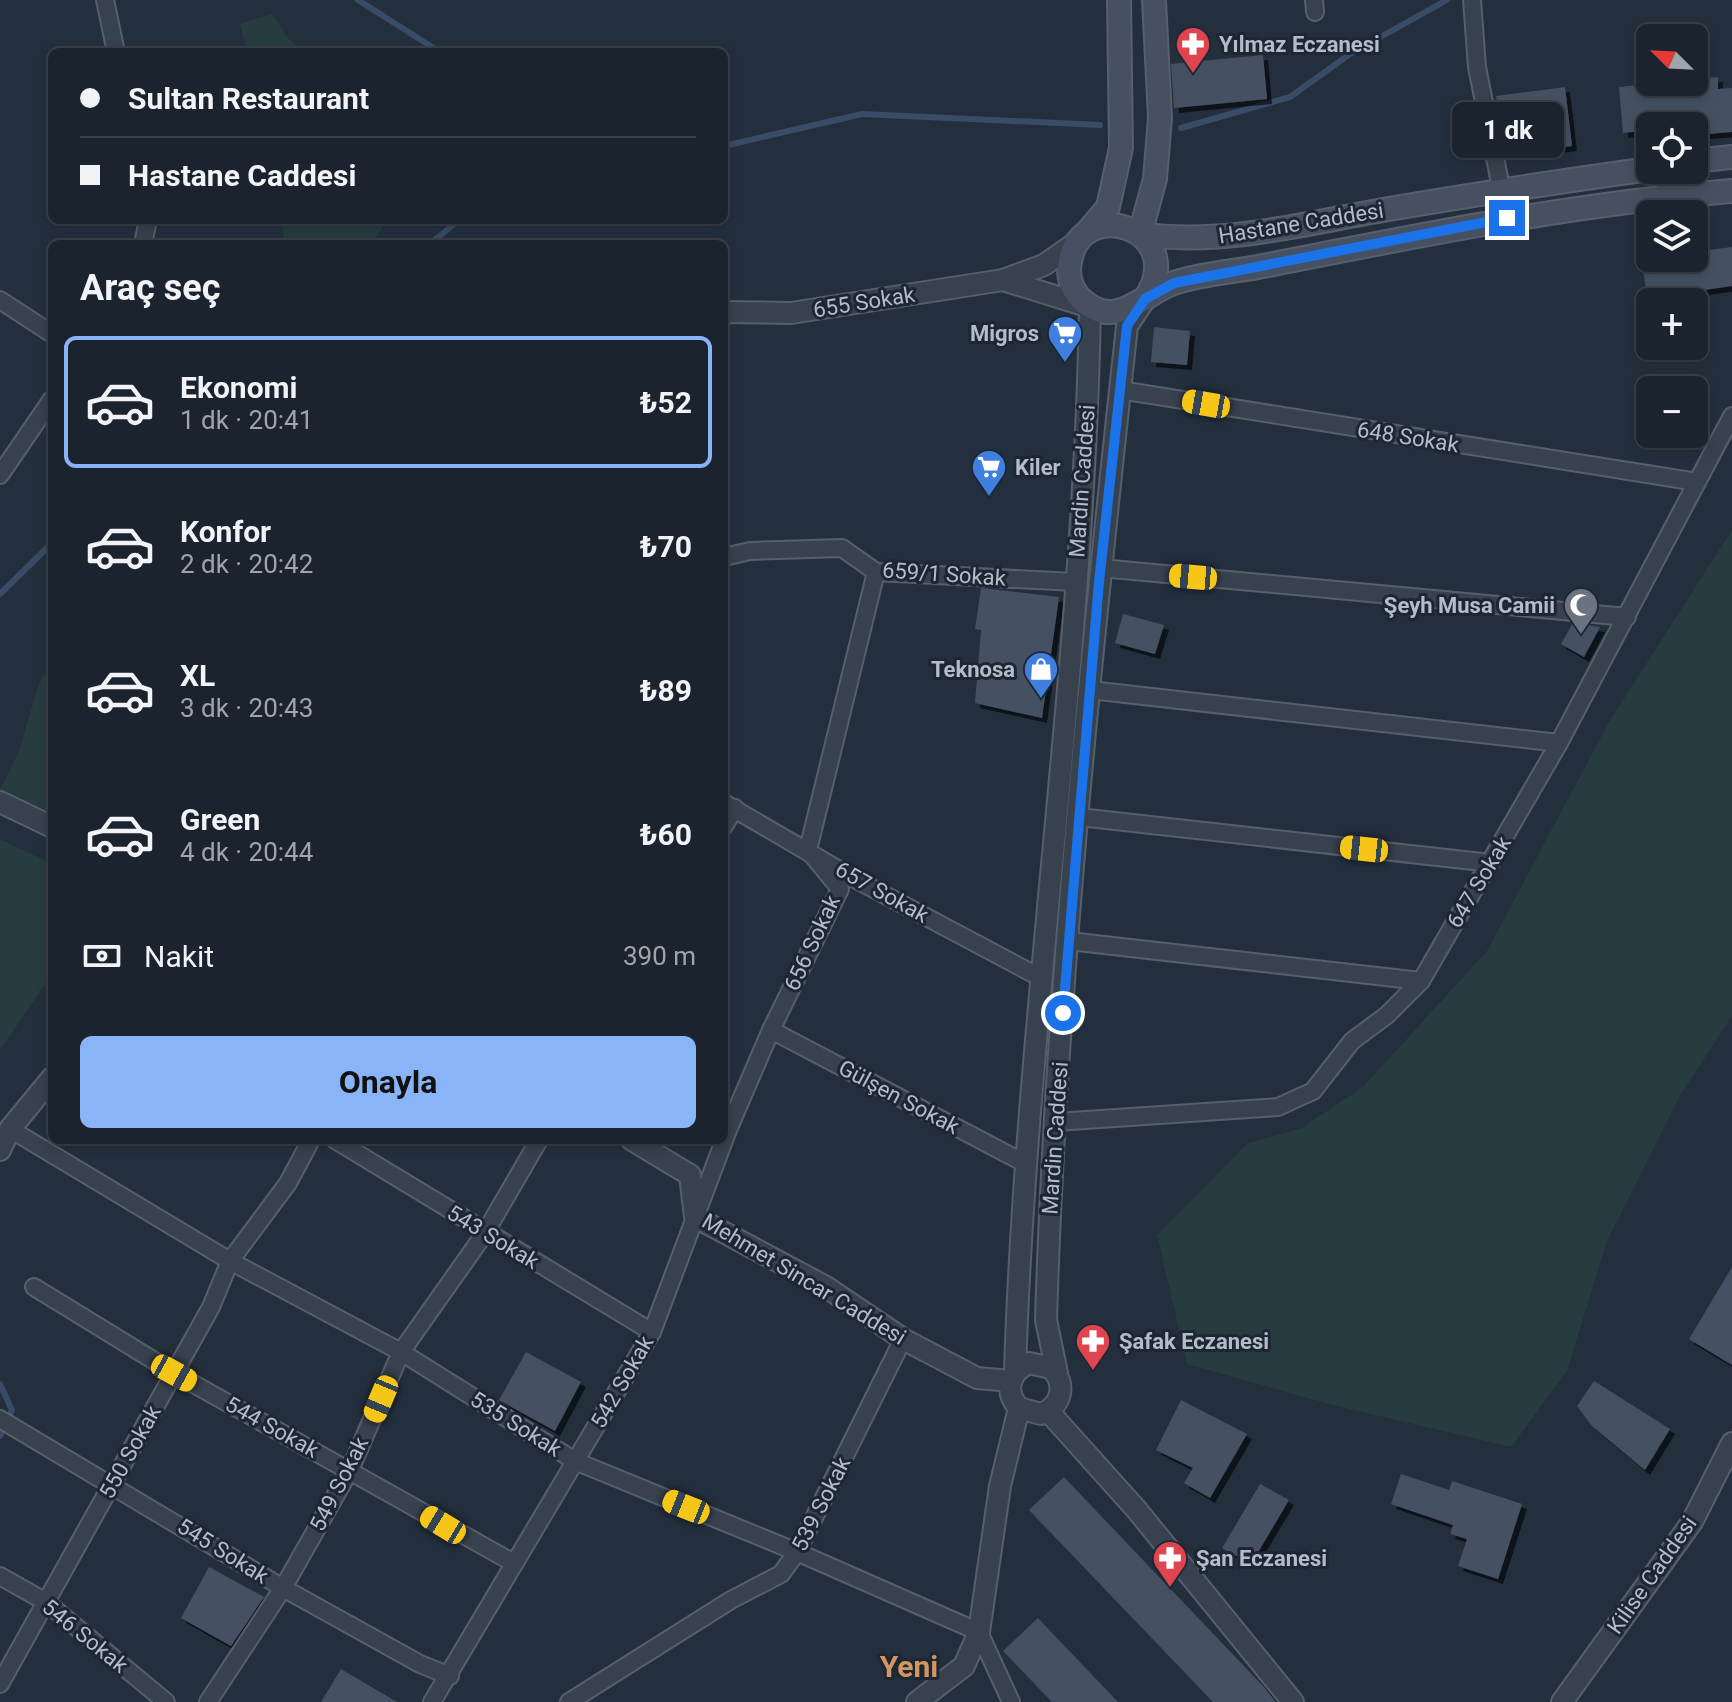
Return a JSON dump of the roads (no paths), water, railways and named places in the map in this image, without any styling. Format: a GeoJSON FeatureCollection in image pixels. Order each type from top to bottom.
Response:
{"type":"FeatureCollection","features":[{"type":"Feature","properties":{"kind":"main road"},"geometry":{"type":"LineString","coordinates":[[1082,237],[1114,224],[1140,234],[1150,244],[1157,271],[1145,299],[1119,313],[1090,307],[1071,283],[1071,254],[1082,237],[1108,207],[1121,148],[1119,0]]}},
{"type":"Feature","properties":{"kind":"main road"},"geometry":{"type":"LineString","coordinates":[[1140,234],[1155,179],[1160,118],[1154,0]]}},
{"type":"Feature","properties":{"kind":"main road"},"geometry":{"type":"LineString","coordinates":[[1708,160],[1732,157]]}},
{"type":"Feature","properties":{"kind":"main road","name":"Hastane Caddesi"},"geometry":{"type":"LineString","coordinates":[[1140,234],[1165,238],[1231,236],[1501,190],[1636,171]]}},
{"type":"Feature","properties":{"kind":"main road"},"geometry":{"type":"LineString","coordinates":[[1668,184],[1670,196]]}},
{"type":"Feature","properties":{"kind":"main road","name":"Hastane Caddesi"},"geometry":{"type":"LineString","coordinates":[[1145,299],[1174,283],[1507,218],[1670,196],[1732,191]]}},
{"type":"Feature","properties":{"kind":"street"},"geometry":{"type":"LineString","coordinates":[[105,0],[115,48]]}},
{"type":"Feature","properties":{"kind":"street"},"geometry":{"type":"LineString","coordinates":[[1472,0],[1476,20],[1477,67],[1507,218]]}},
{"type":"Feature","properties":{"kind":"street","name":"655 Sokak"},"geometry":{"type":"LineString","coordinates":[[728,312],[791,313],[1003,280],[1044,265],[1082,237]]}},
{"type":"Feature","properties":{"kind":"street","name":"655 Sokak"},"geometry":{"type":"LineString","coordinates":[[1003,280],[1090,307]]}},
{"type":"Feature","properties":{"kind":"street","name":"Mardin Caddesi"},"geometry":{"type":"LineString","coordinates":[[1048,1411],[1060,1398],[1061,1381],[1046,1320],[1056,1122],[1090,690],[1127,326],[1145,299]]}},
{"type":"Feature","properties":{"kind":"street"},"geometry":{"type":"LineString","coordinates":[[0,300],[48,331]]}},
{"type":"Feature","properties":{"kind":"street","name":"Mardin Caddesi"},"geometry":{"type":"LineString","coordinates":[[1013,1376],[1026,1164],[1075,582],[1090,307]]}},
{"type":"Feature","properties":{"kind":"street","name":"648 Sokak"},"geometry":{"type":"LineString","coordinates":[[1120,390],[1697,482]]}},
{"type":"Feature","properties":{"kind":"street"},"geometry":{"type":"LineString","coordinates":[[0,475],[48,405]]}},
{"type":"Feature","properties":{"kind":"street","name":"647 Sokak"},"geometry":{"type":"LineString","coordinates":[[1056,1122],[1278,1107],[1313,1091],[1352,1041],[1387,1015],[1421,981],[1559,743],[1732,416]]}},
{"type":"Feature","properties":{"kind":"street","name":"659/1 Sokak"},"geometry":{"type":"LineString","coordinates":[[728,556],[750,551],[842,548],[876,572],[1075,582]]}},
{"type":"Feature","properties":{"kind":"street"},"geometry":{"type":"LineString","coordinates":[[1101,568],[1627,617]]}},
{"type":"Feature","properties":{"kind":"street"},"geometry":{"type":"LineString","coordinates":[[808,850],[876,572]]}},
{"type":"Feature","properties":{"kind":"street"},"geometry":{"type":"LineString","coordinates":[[1090,690],[1559,743]]}},
{"type":"Feature","properties":{"kind":"street"},"geometry":{"type":"LineString","coordinates":[[3,803],[48,825]]}},
{"type":"Feature","properties":{"kind":"street","name":"657 Sokak"},"geometry":{"type":"LineString","coordinates":[[729,805],[851,877],[1041,978]]}},
{"type":"Feature","properties":{"kind":"street"},"geometry":{"type":"LineString","coordinates":[[1079,817],[1491,863]]}},
{"type":"Feature","properties":{"kind":"street","name":"656 Sokak"},"geometry":{"type":"LineString","coordinates":[[728,1136],[771,1030],[840,889],[808,850]]}},
{"type":"Feature","properties":{"kind":"street"},"geometry":{"type":"LineString","coordinates":[[1069,941],[1421,981]]}},
{"type":"Feature","properties":{"kind":"street","name":"Gülşen Sokak"},"geometry":{"type":"LineString","coordinates":[[771,1030],[1026,1164]]}},
{"type":"Feature","properties":{"kind":"street"},"geometry":{"type":"LineString","coordinates":[[0,1150],[10,1129],[48,1083]]}},
{"type":"Feature","properties":{"kind":"street","name":"535 Sokak"},"geometry":{"type":"LineString","coordinates":[[10,1129],[230,1261],[401,1352],[575,1461],[797,1552],[979,1632]]}},
{"type":"Feature","properties":{"kind":"street","name":"550 Sokak"},"geometry":{"type":"LineString","coordinates":[[0,1684],[211,1307],[230,1261],[288,1183],[309,1144]]}},
{"type":"Feature","properties":{"kind":"street","name":"543 Sokak"},"geometry":{"type":"LineString","coordinates":[[341,1144],[652,1332]]}},
{"type":"Feature","properties":{"kind":"street","name":"549 Sokak"},"geometry":{"type":"LineString","coordinates":[[208,1702],[283,1588],[350,1470],[401,1352],[485,1233],[537,1144]]}},
{"type":"Feature","properties":{"kind":"street","name":"Mehmet Sincar Caddesi"},"geometry":{"type":"LineString","coordinates":[[639,1144],[690,1175],[695,1217],[826,1287],[903,1339],[977,1378],[1013,1376]]}},
{"type":"Feature","properties":{"kind":"street","name":"656 Sokak"},"geometry":{"type":"LineString","coordinates":[[695,1217],[725,1144]]}},
{"type":"Feature","properties":{"kind":"street","name":"542 Sokak"},"geometry":{"type":"LineString","coordinates":[[432,1702],[450,1676],[512,1562],[652,1332],[695,1217]]}},
{"type":"Feature","properties":{"kind":"street","name":"544 Sokak"},"geometry":{"type":"LineString","coordinates":[[34,1287],[174,1373],[512,1562]]}},
{"type":"Feature","properties":{"kind":"street","name":"539 Sokak"},"geometry":{"type":"LineString","coordinates":[[569,1702],[731,1600],[781,1574],[797,1552],[903,1339]]}},
{"type":"Feature","properties":{"kind":"street"},"geometry":{"type":"LineString","coordinates":[[1057,1373],[1037,1362],[1013,1376],[1011,1396],[1019,1408],[1033,1414],[1048,1411],[1136,1509],[1293,1702]]}},
{"type":"Feature","properties":{"kind":"street"},"geometry":{"type":"LineString","coordinates":[[917,1702],[964,1666],[979,1632],[1000,1486],[1019,1408]]}},
{"type":"Feature","properties":{"kind":"street","name":"545 Sokak"},"geometry":{"type":"LineString","coordinates":[[2,1420],[73,1465],[113,1483],[283,1588],[420,1664],[450,1676]]}},
{"type":"Feature","properties":{"kind":"street","name":"Kilise Caddesi"},"geometry":{"type":"LineString","coordinates":[[1562,1702],[1692,1522],[1732,1443]]}},
{"type":"Feature","properties":{"kind":"street","name":"546 Sokak"},"geometry":{"type":"LineString","coordinates":[[0,1576],[46,1602],[166,1702]]}},
{"type":"Feature","properties":{"kind":"street"},"geometry":{"type":"LineString","coordinates":[[979,1632],[1011,1702]]}},
{"type":"Feature","properties":{"kind":"waterway"},"geometry":{"type":"LineString","coordinates":[[358,0],[434,48]]}},
{"type":"Feature","properties":{"kind":"waterway"},"geometry":{"type":"LineString","coordinates":[[1181,128],[1290,97],[1350,54],[1447,0]]}},
{"type":"Feature","properties":{"kind":"waterway"},"geometry":{"type":"LineString","coordinates":[[728,145],[862,114],[1100,125]]}},
{"type":"Feature","properties":{"kind":"waterway"},"geometry":{"type":"LineString","coordinates":[[435,240],[454,224]]}},
{"type":"Feature","properties":{"kind":"waterway"},"geometry":{"type":"LineString","coordinates":[[0,594],[48,547]]}},
{"type":"Feature","properties":{"kind":"waterway"},"geometry":{"type":"LineString","coordinates":[[0,1384],[12,1410],[0,1436]]}},
{"type":"Feature","properties":{"kind":"place","name":"Yılmaz Eczanesi"},"geometry":{"type":"Point","coordinates":[1193,75]}},
{"type":"Feature","properties":{"kind":"place","name":"Migros"},"geometry":{"type":"Point","coordinates":[1065,364]}},
{"type":"Feature","properties":{"kind":"place","name":"Kiler"},"geometry":{"type":"Point","coordinates":[989,498]}},
{"type":"Feature","properties":{"kind":"place","name":"Şeyh Musa Camii"},"geometry":{"type":"Point","coordinates":[1581,636]}},
{"type":"Feature","properties":{"kind":"place","name":"Teknosa"},"geometry":{"type":"Point","coordinates":[1041,700]}},
{"type":"Feature","properties":{"kind":"place","name":"Şafak Eczanesi"},"geometry":{"type":"Point","coordinates":[1093,1372]}},
{"type":"Feature","properties":{"kind":"place","name":"Şan Eczanesi"},"geometry":{"type":"Point","coordinates":[1170,1589]}},
{"type":"Feature","properties":{"kind":"district","name":"Yeni"},"geometry":{"type":"Point","coordinates":[909,1666]}}]}
